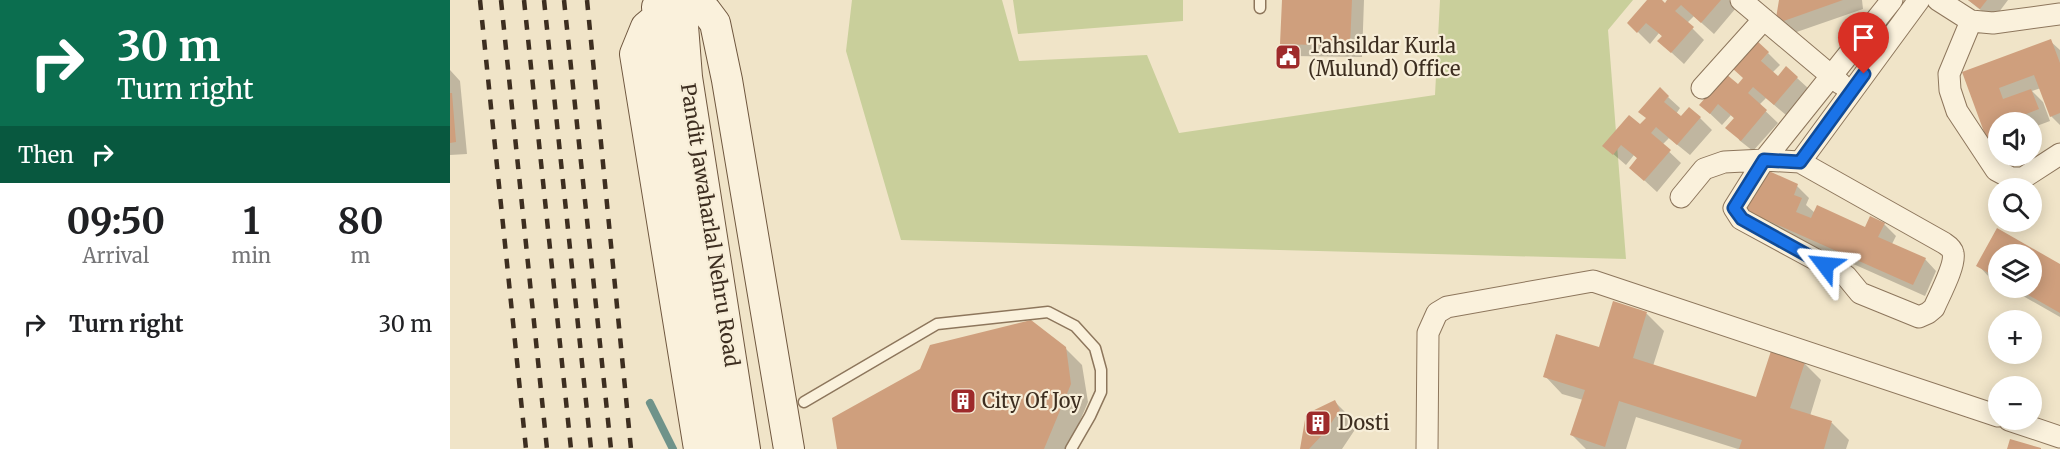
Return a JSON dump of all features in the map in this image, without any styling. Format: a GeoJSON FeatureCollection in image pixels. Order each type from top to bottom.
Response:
{"type":"FeatureCollection","features":[{"type":"Feature","properties":{"kind":"main road","name":"Pandit Jawaharlal Nehru Road"},"geometry":{"type":"LineString","coordinates":[[669,6],[664,80],[737,447]]}},
{"type":"Feature","properties":{"kind":"main road","name":"Pandit Jawaharlal Nehru Road"},"geometry":{"type":"LineString","coordinates":[[669,6],[687,77],[737,447]]}},
{"type":"Feature","properties":{"kind":"main road"},"geometry":{"type":"LineString","coordinates":[[699,449],[635,54],[646,27],[669,6],[706,11],[715,23],[729,92],[789,449]]}},
{"type":"Feature","properties":{"kind":"street"},"geometry":{"type":"LineString","coordinates":[[1742,0],[1851,92]]}},
{"type":"Feature","properties":{"kind":"street"},"geometry":{"type":"LineString","coordinates":[[1681,197],[1704,169],[1724,162],[1764,160],[1800,162],[1951,249],[1953,263],[1934,308],[1918,317],[1860,293],[1846,276],[1742,219],[1734,208],[1764,160],[1892,0]]}},
{"type":"Feature","properties":{"kind":"street"},"geometry":{"type":"LineString","coordinates":[[1800,162],[1919,0]]}},
{"type":"Feature","properties":{"kind":"street"},"geometry":{"type":"LineString","coordinates":[[1938,0],[1971,21],[1994,23],[2060,14]]}},
{"type":"Feature","properties":{"kind":"street"},"geometry":{"type":"LineString","coordinates":[[1702,88],[1764,19]]}},
{"type":"Feature","properties":{"kind":"street"},"geometry":{"type":"LineString","coordinates":[[1971,21],[1949,74],[1950,90],[1957,111],[1996,170],[2011,178],[2023,178],[2060,154]]}},
{"type":"Feature","properties":{"kind":"street"},"geometry":{"type":"LineString","coordinates":[[1427,449],[1428,333],[1437,314],[1447,307],[1593,281],[1988,413]]}},
{"type":"Feature","properties":{"kind":"street"},"geometry":{"type":"LineString","coordinates":[[2039,430],[2060,437]]}},
{"type":"Feature","properties":{"kind":"lane"},"geometry":{"type":"LineString","coordinates":[[804,402],[937,324],[1048,312],[1075,326],[1095,348],[1101,370],[1101,392],[1071,449]]}},
{"type":"Feature","properties":{"kind":"green space"},"geometry":{"type":"Polygon","coordinates":[[[852,0],[1002,0],[1019,61],[1147,55],[1179,133],[1435,95],[1440,0],[1633,0],[1608,30],[1626,259],[901,240],[846,51],[852,0]]]}},
{"type":"Feature","properties":{"kind":"green space"},"geometry":{"type":"Polygon","coordinates":[[[1013,0],[1183,0],[1183,21],[1018,34],[1013,0]]]}},
{"type":"Feature","properties":{"kind":"building"},"geometry":{"type":"Polygon","coordinates":[[[1282,0],[1352,0],[1350,46],[1280,44],[1282,0]]]}},
{"type":"Feature","properties":{"kind":"building"},"geometry":{"type":"Polygon","coordinates":[[[1647,0],[1662,0],[1665,3],[1667,0],[1721,0],[1701,23],[1681,5],[1675,11],[1694,27],[1671,53],[1657,41],[1662,36],[1646,23],[1637,33],[1627,23],[1647,0]]]}},
{"type":"Feature","properties":{"kind":"building"},"geometry":{"type":"Polygon","coordinates":[[[1779,0],[1843,0],[1775,24],[1779,0]]]}},
{"type":"Feature","properties":{"kind":"building"},"geometry":{"type":"Polygon","coordinates":[[[1968,0],[1987,0],[1980,9],[1968,0]]]}},
{"type":"Feature","properties":{"kind":"building"},"geometry":{"type":"Polygon","coordinates":[[[2051,39],[2060,63],[2060,113],[2050,117],[2034,75],[1999,88],[2003,99],[2031,89],[2039,109],[2031,112],[1988,112],[1988,143],[1962,72],[2051,39]]]}},
{"type":"Feature","properties":{"kind":"building"},"geometry":{"type":"Polygon","coordinates":[[[1756,40],[1769,52],[1761,61],[1778,76],[1786,66],[1798,77],[1774,105],[1753,87],[1748,93],[1767,110],[1741,141],[1725,128],[1734,118],[1718,104],[1710,114],[1699,105],[1726,74],[1738,84],[1743,78],[1732,68],[1756,40]]]}},
{"type":"Feature","properties":{"kind":"building"},"geometry":{"type":"Polygon","coordinates":[[[1660,87],[1669,96],[1664,102],[1681,116],[1689,107],[1701,117],[1677,145],[1656,127],[1651,133],[1671,150],[1644,181],[1629,168],[1637,158],[1621,145],[1613,155],[1602,146],[1629,115],[1640,124],[1646,118],[1638,112],[1660,87]]]}},
{"type":"Feature","properties":{"kind":"building"},"geometry":{"type":"Polygon","coordinates":[[[450,93],[452,93],[456,142],[450,143],[450,93]]]}},
{"type":"Feature","properties":{"kind":"building"},"geometry":{"type":"Polygon","coordinates":[[[1762,168],[1798,184],[1794,195],[1802,198],[1796,212],[1811,218],[1817,205],[1865,227],[1870,216],[1885,223],[1878,237],[1926,258],[1913,285],[1744,210],[1762,168]]]}},
{"type":"Feature","properties":{"kind":"building"},"geometry":{"type":"Polygon","coordinates":[[[1995,232],[2004,232],[2025,244],[1988,244],[1995,232]]]}},
{"type":"Feature","properties":{"kind":"building"},"geometry":{"type":"Polygon","coordinates":[[[1988,244],[1988,273],[1976,266],[1988,244]]]}},
{"type":"Feature","properties":{"kind":"building"},"geometry":{"type":"Polygon","coordinates":[[[2042,254],[2060,264],[2060,313],[2034,298],[2042,298],[2042,254]]]}},
{"type":"Feature","properties":{"kind":"building"},"geometry":{"type":"Polygon","coordinates":[[[1613,301],[1647,312],[1633,358],[1756,397],[1771,351],[1805,362],[1790,408],[1832,421],[1824,449],[1739,449],[1742,440],[1619,401],[1605,447],[1570,435],[1585,390],[1543,377],[1556,334],[1599,347],[1613,301]]]}},
{"type":"Feature","properties":{"kind":"building","name":"City Of Joy"},"geometry":{"type":"Polygon","coordinates":[[[1031,320],[1066,347],[1071,384],[1044,449],[837,449],[832,418],[920,369],[930,345],[1031,320]]]}},
{"type":"Feature","properties":{"kind":"building","name":"Dosti"},"geometry":{"type":"Polygon","coordinates":[[[1335,400],[1340,410],[1325,432],[1309,449],[1300,449],[1306,414],[1335,400]]]}},
{"type":"Feature","properties":{"kind":"building"},"geometry":{"type":"Polygon","coordinates":[[[2010,439],[2041,448],[2041,449],[2007,449],[2010,439]]]}},
{"type":"Feature","properties":{"kind":"waterway"},"geometry":{"type":"LineString","coordinates":[[650,403],[673,449]]}},
{"type":"Feature","properties":{"kind":"railway"},"geometry":{"type":"LineString","coordinates":[[480,0],[526,449]]}},
{"type":"Feature","properties":{"kind":"railway"},"geometry":{"type":"LineString","coordinates":[[501,0],[547,449]]}},
{"type":"Feature","properties":{"kind":"railway"},"geometry":{"type":"LineString","coordinates":[[524,0],[571,449]]}},
{"type":"Feature","properties":{"kind":"railway"},"geometry":{"type":"LineString","coordinates":[[544,0],[591,449]]}},
{"type":"Feature","properties":{"kind":"railway"},"geometry":{"type":"LineString","coordinates":[[564,0],[611,449]]}},
{"type":"Feature","properties":{"kind":"railway"},"geometry":{"type":"LineString","coordinates":[[587,0],[631,449]]}},
{"type":"Feature","properties":{"kind":"place","name":"Tahsildar Kurla (Mulund) Office"},"geometry":{"type":"Point","coordinates":[1288,57]}},
{"type":"Feature","properties":{"kind":"place","name":"City Of Joy"},"geometry":{"type":"Point","coordinates":[963,401]}},
{"type":"Feature","properties":{"kind":"place","name":"Dosti"},"geometry":{"type":"Point","coordinates":[1318,423]}},
{"type":"Feature","properties":{"kind":"route"},"geometry":{"type":"LineString","coordinates":[[1825,265],[1742,219],[1734,208],[1764,160],[1800,162],[1864,74]]}}]}
